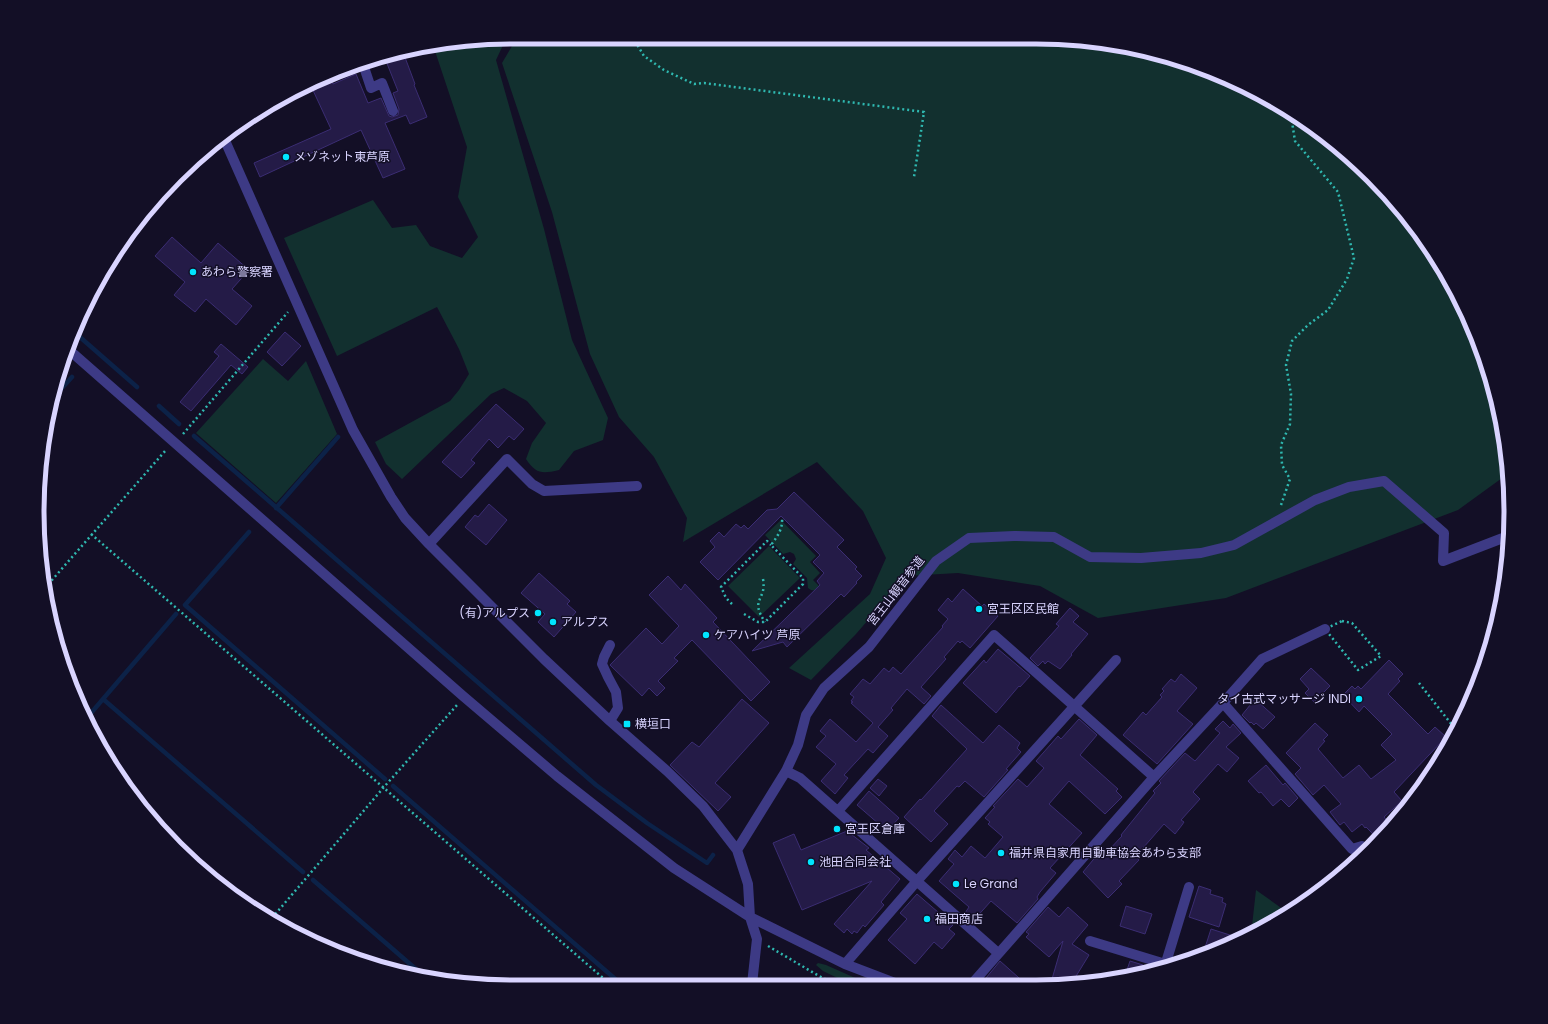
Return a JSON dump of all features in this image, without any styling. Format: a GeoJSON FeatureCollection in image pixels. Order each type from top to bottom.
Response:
{"type":"FeatureCollection","features":[{"type":"Feature","properties":{"kind":"street"},"geometry":{"type":"LineString","coordinates":[[364,68],[371,88],[382,83],[393,111]]}},
{"type":"Feature","properties":{"kind":"street"},"geometry":{"type":"LineString","coordinates":[[226,142],[353,430],[391,497],[405,518],[544,659],[610,721],[667,771],[702,806],[737,850],[748,884],[750,917],[757,939],[752,980]]}},
{"type":"Feature","properties":{"kind":"street"},"geometry":{"type":"LineString","coordinates":[[72,353],[463,696],[557,776],[674,868],[750,917],[845,964],[887,980]]}},
{"type":"Feature","properties":{"kind":"street"},"geometry":{"type":"LineString","coordinates":[[429,544],[507,459],[532,484],[544,491],[637,486]]}},
{"type":"Feature","properties":{"kind":"street","name":"宮王山観音参道"},"geometry":{"type":"LineString","coordinates":[[737,850],[786,771],[798,745],[806,715],[824,688],[869,647],[936,561],[969,538],[1014,536],[1054,537],[1090,557],[1141,558],[1201,553],[1234,545],[1315,500],[1349,487],[1384,481],[1444,533],[1443,562],[1503,538]]}},
{"type":"Feature","properties":{"kind":"street"},"geometry":{"type":"LineString","coordinates":[[975,980],[1154,777],[1223,704],[1262,659],[1325,628]]}},
{"type":"Feature","properties":{"kind":"street"},"geometry":{"type":"LineString","coordinates":[[838,811],[994,635],[1154,777]]}},
{"type":"Feature","properties":{"kind":"street"},"geometry":{"type":"LineString","coordinates":[[610,644],[602,664],[616,692],[618,708],[610,721]]}},
{"type":"Feature","properties":{"kind":"street"},"geometry":{"type":"LineString","coordinates":[[845,964],[917,881],[1116,660]]}},
{"type":"Feature","properties":{"kind":"street"},"geometry":{"type":"LineString","coordinates":[[1223,704],[1352,849],[1363,847]]}},
{"type":"Feature","properties":{"kind":"street"},"geometry":{"type":"LineString","coordinates":[[786,771],[800,778],[998,953]]}},
{"type":"Feature","properties":{"kind":"street"},"geometry":{"type":"LineString","coordinates":[[1169,960],[1189,887]]}},
{"type":"Feature","properties":{"kind":"street"},"geometry":{"type":"LineString","coordinates":[[1090,941],[1159,963]]}},
{"type":"Feature","properties":{"kind":"path"},"geometry":{"type":"LineString","coordinates":[[637,44],[644,56],[664,70],[694,84],[704,82],[924,112],[914,177]]}},
{"type":"Feature","properties":{"kind":"path"},"geometry":{"type":"LineString","coordinates":[[1274,522],[1290,479],[1282,465],[1281,445],[1290,424],[1291,394],[1286,365],[1292,341],[1308,325],[1328,310],[1347,279],[1354,258],[1338,192],[1294,141],[1293,121]]}},
{"type":"Feature","properties":{"kind":"path"},"geometry":{"type":"LineString","coordinates":[[50,583],[297,302]]}},
{"type":"Feature","properties":{"kind":"path"},"geometry":{"type":"LineString","coordinates":[[771,545],[783,525],[782,518]]}},
{"type":"Feature","properties":{"kind":"path"},"geometry":{"type":"LineString","coordinates":[[91,534],[605,980]]}},
{"type":"Feature","properties":{"kind":"path"},"geometry":{"type":"LineString","coordinates":[[732,604],[726,598],[721,587],[767,541],[803,578],[803,584],[765,622],[758,622],[744,614]]}},
{"type":"Feature","properties":{"kind":"path"},"geometry":{"type":"LineString","coordinates":[[763,579],[765,586],[758,601],[758,607],[759,612],[765,622]]}},
{"type":"Feature","properties":{"kind":"path"},"geometry":{"type":"LineString","coordinates":[[1342,621],[1352,623],[1381,656],[1358,670],[1325,628],[1342,621]]}},
{"type":"Feature","properties":{"kind":"path"},"geometry":{"type":"LineString","coordinates":[[1420,683],[1452,725]]}},
{"type":"Feature","properties":{"kind":"path"},"geometry":{"type":"LineString","coordinates":[[275,915],[463,696]]}},
{"type":"Feature","properties":{"kind":"path"},"geometry":{"type":"LineString","coordinates":[[757,939],[827,980]]}},
{"type":"Feature","properties":{"kind":"green space"},"geometry":{"type":"Polygon","coordinates":[[[503,44],[496,60],[544,229],[572,340],[608,418],[603,440],[574,451],[559,470],[540,472],[533,468],[526,459],[532,443],[546,423],[527,401],[504,388],[491,394],[402,479],[386,464],[375,442],[450,401],[469,374],[459,349],[437,307],[337,356],[284,238],[373,200],[392,228],[416,225],[430,246],[462,258],[478,237],[458,197],[467,147],[435,51],[481,45],[503,44]]]}},
{"type":"Feature","properties":{"kind":"green space"},"geometry":{"type":"Polygon","coordinates":[[[513,44],[1036,44],[1067,45],[1127,53],[1157,60],[1215,80],[1243,92],[1270,107],[1321,141],[1345,160],[1367,181],[1388,203],[1407,227],[1441,278],[1456,305],[1468,333],[1488,391],[1495,421],[1503,478],[1458,510],[1226,598],[1098,618],[1040,586],[958,573],[906,576],[856,634],[811,680],[789,668],[870,594],[886,558],[863,511],[817,462],[683,542],[687,518],[654,457],[619,417],[590,354],[552,212],[502,63],[513,44]]]}},
{"type":"Feature","properties":{"kind":"green space"},"geometry":{"type":"Polygon","coordinates":[[[263,359],[288,381],[306,361],[337,434],[276,503],[196,433],[263,359]]]}},
{"type":"Feature","properties":{"kind":"green space"},"geometry":{"type":"Polygon","coordinates":[[[781,520],[816,556],[810,562],[820,573],[813,580],[825,592],[811,590],[808,588],[807,578],[793,564],[796,559],[794,554],[790,552],[783,554],[765,535],[781,520]]]}},
{"type":"Feature","properties":{"kind":"green space"},"geometry":{"type":"Polygon","coordinates":[[[769,546],[800,578],[759,617],[728,586],[769,546]]]}},
{"type":"Feature","properties":{"kind":"green space"},"geometry":{"type":"Polygon","coordinates":[[[1256,890],[1283,909],[1252,927],[1256,890]]]}},
{"type":"Feature","properties":{"kind":"green space"},"geometry":{"type":"Polygon","coordinates":[[[818,963],[826,965],[860,980],[842,980],[823,971],[816,965],[818,963]]]}},
{"type":"Feature","properties":{"kind":"building"},"geometry":{"type":"Polygon","coordinates":[[[405,57],[427,117],[410,124],[406,115],[385,123],[405,169],[383,178],[361,130],[260,177],[254,163],[331,129],[312,89],[331,81],[333,84],[356,74],[368,103],[381,98],[389,116],[392,117],[398,115],[399,109],[393,93],[398,91],[386,61],[405,57]]]}},
{"type":"Feature","properties":{"kind":"building","name":"あわら警察署"},"geometry":{"type":"Polygon","coordinates":[[[172,237],[201,263],[218,243],[249,270],[232,289],[252,306],[236,325],[206,299],[195,312],[174,295],[185,282],[155,256],[172,237]]]}},
{"type":"Feature","properties":{"kind":"building"},"geometry":{"type":"Polygon","coordinates":[[[285,332],[301,346],[282,366],[267,352],[285,332]]]}},
{"type":"Feature","properties":{"kind":"building"},"geometry":{"type":"Polygon","coordinates":[[[221,344],[248,367],[242,374],[231,365],[191,411],[180,402],[219,356],[214,352],[221,344]]]}},
{"type":"Feature","properties":{"kind":"building"},"geometry":{"type":"Polygon","coordinates":[[[496,404],[524,429],[514,440],[509,436],[498,448],[489,439],[471,460],[475,463],[461,478],[442,462],[496,404]]]}},
{"type":"Feature","properties":{"kind":"building"},"geometry":{"type":"Polygon","coordinates":[[[794,492],[844,540],[837,547],[857,567],[855,569],[862,576],[844,597],[841,594],[787,647],[783,642],[752,651],[820,585],[817,581],[824,573],[813,562],[820,555],[781,516],[718,580],[700,562],[715,547],[710,541],[719,532],[724,537],[736,524],[741,528],[744,525],[748,529],[767,510],[777,509],[794,492]]]}},
{"type":"Feature","properties":{"kind":"building"},"geometry":{"type":"Polygon","coordinates":[[[489,504],[507,520],[486,545],[465,527],[475,515],[478,517],[489,504]]]}},
{"type":"Feature","properties":{"kind":"building"},"geometry":{"type":"Polygon","coordinates":[[[539,573],[570,601],[567,604],[576,612],[554,637],[538,622],[545,614],[521,593],[539,573]]]}},
{"type":"Feature","properties":{"kind":"building"},"geometry":{"type":"Polygon","coordinates":[[[668,576],[681,590],[685,584],[717,618],[713,622],[770,682],[751,701],[692,640],[674,658],[678,661],[658,681],[665,688],[657,696],[649,688],[642,696],[610,665],[646,628],[662,644],[679,626],[649,595],[668,576]]]}},
{"type":"Feature","properties":{"kind":"building"},"geometry":{"type":"Polygon","coordinates":[[[963,589],[982,606],[984,604],[998,616],[970,648],[962,641],[960,643],[958,641],[944,657],[946,659],[921,687],[931,696],[924,704],[907,689],[891,708],[893,710],[878,727],[888,736],[873,753],[868,749],[844,775],[848,778],[835,794],[821,781],[836,764],[816,747],[826,736],[820,731],[830,719],[856,742],[873,723],[851,703],[853,702],[851,701],[854,697],[850,694],[863,679],[870,684],[884,668],[889,672],[893,667],[901,674],[943,627],[942,626],[948,619],[938,610],[948,598],[952,602],[963,589]]]}},
{"type":"Feature","properties":{"kind":"building"},"geometry":{"type":"Polygon","coordinates":[[[1070,608],[1079,616],[1073,622],[1088,634],[1060,669],[1048,661],[1045,664],[1043,661],[1038,666],[1030,658],[1059,626],[1056,624],[1070,608]]]}},
{"type":"Feature","properties":{"kind":"building"},"geometry":{"type":"Polygon","coordinates":[[[998,649],[1030,676],[1020,687],[1019,686],[996,713],[963,683],[984,660],[986,663],[998,649]]]}},
{"type":"Feature","properties":{"kind":"building"},"geometry":{"type":"Polygon","coordinates":[[[1389,660],[1403,674],[1398,679],[1400,681],[1388,694],[1428,734],[1435,727],[1446,737],[1394,792],[1402,801],[1384,817],[1388,821],[1374,836],[1362,824],[1352,832],[1344,822],[1340,825],[1330,812],[1341,804],[1324,785],[1313,795],[1295,774],[1301,768],[1286,753],[1315,723],[1328,735],[1318,749],[1343,778],[1359,765],[1371,779],[1396,760],[1381,745],[1392,734],[1364,706],[1359,712],[1343,695],[1352,686],[1355,689],[1358,686],[1361,689],[1389,660]]]}},
{"type":"Feature","properties":{"kind":"building"},"geometry":{"type":"Polygon","coordinates":[[[1311,668],[1330,686],[1314,702],[1305,693],[1309,689],[1300,679],[1311,668]]]}},
{"type":"Feature","properties":{"kind":"building"},"geometry":{"type":"Polygon","coordinates":[[[1181,674],[1197,688],[1177,711],[1193,724],[1157,764],[1123,735],[1143,712],[1146,715],[1162,697],[1160,695],[1164,691],[1162,689],[1171,679],[1175,682],[1181,674]]]}},
{"type":"Feature","properties":{"kind":"building"},"geometry":{"type":"Polygon","coordinates":[[[742,699],[769,723],[715,783],[731,797],[718,811],[670,765],[692,742],[699,747],[742,699]]]}},
{"type":"Feature","properties":{"kind":"building"},"geometry":{"type":"Polygon","coordinates":[[[1255,699],[1275,717],[1263,729],[1256,723],[1254,725],[1251,722],[1250,723],[1242,715],[1255,699]]]}},
{"type":"Feature","properties":{"kind":"building"},"geometry":{"type":"Polygon","coordinates":[[[941,705],[983,743],[999,725],[1020,743],[1017,748],[1021,752],[1006,769],[1008,770],[984,797],[965,781],[959,787],[957,786],[934,811],[948,824],[931,842],[904,817],[967,749],[932,716],[941,705]]]}},
{"type":"Feature","properties":{"kind":"building"},"geometry":{"type":"Polygon","coordinates":[[[1079,719],[1097,735],[1080,755],[1118,789],[1116,791],[1122,797],[1105,814],[1069,781],[1049,804],[1082,833],[1050,868],[1056,873],[1040,892],[1037,897],[1038,899],[1017,923],[991,901],[974,920],[965,913],[969,907],[939,881],[954,864],[948,859],[955,850],[962,857],[971,846],[985,858],[1003,837],[988,824],[990,822],[985,818],[995,807],[993,806],[1018,779],[1027,787],[1044,768],[1036,761],[1058,736],[1061,739],[1079,719]]]}},
{"type":"Feature","properties":{"kind":"building"},"geometry":{"type":"Polygon","coordinates":[[[1223,721],[1230,728],[1233,724],[1241,733],[1226,747],[1239,758],[1227,772],[1218,764],[1193,792],[1200,799],[1181,820],[1184,822],[1175,834],[1164,824],[1136,856],[1139,860],[1119,881],[1122,884],[1108,898],[1083,872],[1103,848],[1107,852],[1122,836],[1121,835],[1155,793],[1153,791],[1161,783],[1159,781],[1185,753],[1195,761],[1220,733],[1215,729],[1223,721]]]}},
{"type":"Feature","properties":{"kind":"building"},"geometry":{"type":"Polygon","coordinates":[[[1266,765],[1283,785],[1285,783],[1298,798],[1289,807],[1281,799],[1273,806],[1261,792],[1259,793],[1248,781],[1266,765]]]}},
{"type":"Feature","properties":{"kind":"building"},"geometry":{"type":"Polygon","coordinates":[[[878,779],[887,786],[879,796],[870,788],[878,779]]]}},
{"type":"Feature","properties":{"kind":"building"},"geometry":{"type":"Polygon","coordinates":[[[869,791],[899,818],[887,831],[857,805],[869,791]]]}},
{"type":"Feature","properties":{"kind":"building"},"geometry":{"type":"Polygon","coordinates":[[[847,831],[869,848],[866,850],[900,879],[881,902],[884,905],[865,927],[863,925],[857,933],[854,931],[852,934],[847,929],[844,933],[834,924],[872,881],[802,910],[773,843],[794,834],[801,850],[847,831]]]}},
{"type":"Feature","properties":{"kind":"building"},"geometry":{"type":"Polygon","coordinates":[[[1199,886],[1211,890],[1210,894],[1223,898],[1222,902],[1226,904],[1219,927],[1189,917],[1199,886]]]}},
{"type":"Feature","properties":{"kind":"building"},"geometry":{"type":"Polygon","coordinates":[[[917,894],[953,925],[949,929],[955,934],[942,949],[934,942],[915,964],[888,940],[907,919],[900,913],[917,894]]]}},
{"type":"Feature","properties":{"kind":"building"},"geometry":{"type":"Polygon","coordinates":[[[1126,906],[1152,914],[1145,934],[1120,926],[1126,906]]]}},
{"type":"Feature","properties":{"kind":"building"},"geometry":{"type":"Polygon","coordinates":[[[1048,907],[1059,917],[1068,907],[1088,925],[1072,944],[1089,955],[1075,978],[1052,979],[1063,941],[1049,957],[1026,937],[1029,934],[1026,932],[1048,907]]]}},
{"type":"Feature","properties":{"kind":"building"},"geometry":{"type":"Polygon","coordinates":[[[1211,929],[1233,936],[1215,944],[1205,948],[1211,929]]]}},
{"type":"Feature","properties":{"kind":"building"},"geometry":{"type":"Polygon","coordinates":[[[1000,961],[1021,980],[988,980],[986,978],[1000,961]]]}},
{"type":"Feature","properties":{"kind":"building"},"geometry":{"type":"Polygon","coordinates":[[[1130,961],[1143,965],[1142,967],[1127,971],[1130,961]]]}},
{"type":"Feature","properties":{"kind":"waterway"},"geometry":{"type":"LineString","coordinates":[[79,336],[137,387]]}},
{"type":"Feature","properties":{"kind":"waterway"},"geometry":{"type":"LineString","coordinates":[[60,390],[72,377]]}},
{"type":"Feature","properties":{"kind":"waterway"},"geometry":{"type":"LineString","coordinates":[[159,406],[179,424]]}},
{"type":"Feature","properties":{"kind":"waterway"},"geometry":{"type":"LineString","coordinates":[[194,436],[596,785],[647,823],[707,863],[713,855]]}},
{"type":"Feature","properties":{"kind":"waterway"},"geometry":{"type":"LineString","coordinates":[[276,508],[338,437]]}},
{"type":"Feature","properties":{"kind":"waterway"},"geometry":{"type":"LineString","coordinates":[[249,532],[185,605],[385,779]]}},
{"type":"Feature","properties":{"kind":"waterway"},"geometry":{"type":"LineString","coordinates":[[176,614],[103,699],[303,872]]}},
{"type":"Feature","properties":{"kind":"waterway"},"geometry":{"type":"LineString","coordinates":[[90,714],[103,699]]}},
{"type":"Feature","properties":{"kind":"waterway"},"geometry":{"type":"LineString","coordinates":[[393,786],[616,980]]}},
{"type":"Feature","properties":{"kind":"waterway"},"geometry":{"type":"LineString","coordinates":[[313,880],[417,970]]}},
{"type":"Feature","properties":{"kind":"place","name":"メゾネット東芦原"},"geometry":{"type":"Point","coordinates":[286,157]}},
{"type":"Feature","properties":{"kind":"place","name":"あわら警察署"},"geometry":{"type":"Point","coordinates":[193,272]}},
{"type":"Feature","properties":{"kind":"place","name":"宮王区区民館"},"geometry":{"type":"Point","coordinates":[979,609]}},
{"type":"Feature","properties":{"kind":"place","name":"(有)アルプス"},"geometry":{"type":"Point","coordinates":[538,613]}},
{"type":"Feature","properties":{"kind":"place","name":"アルプス"},"geometry":{"type":"Point","coordinates":[553,622]}},
{"type":"Feature","properties":{"kind":"place","name":"ケアハイツ 芦原"},"geometry":{"type":"Point","coordinates":[706,635]}},
{"type":"Feature","properties":{"kind":"place","name":"タイ古式マッサージ INDI"},"geometry":{"type":"Point","coordinates":[1359,699]}},
{"type":"Feature","properties":{"kind":"place","name":"横垣口"},"geometry":{"type":"Point","coordinates":[627,724]}},
{"type":"Feature","properties":{"kind":"place","name":"宮王区倉庫"},"geometry":{"type":"Point","coordinates":[837,829]}},
{"type":"Feature","properties":{"kind":"place","name":"福井県自家用自動車協会あわら支部"},"geometry":{"type":"Point","coordinates":[1001,853]}},
{"type":"Feature","properties":{"kind":"place","name":"池田合同会社"},"geometry":{"type":"Point","coordinates":[811,862]}},
{"type":"Feature","properties":{"kind":"place","name":"Le Grand"},"geometry":{"type":"Point","coordinates":[956,884]}},
{"type":"Feature","properties":{"kind":"place","name":"福田商店"},"geometry":{"type":"Point","coordinates":[927,919]}}]}
